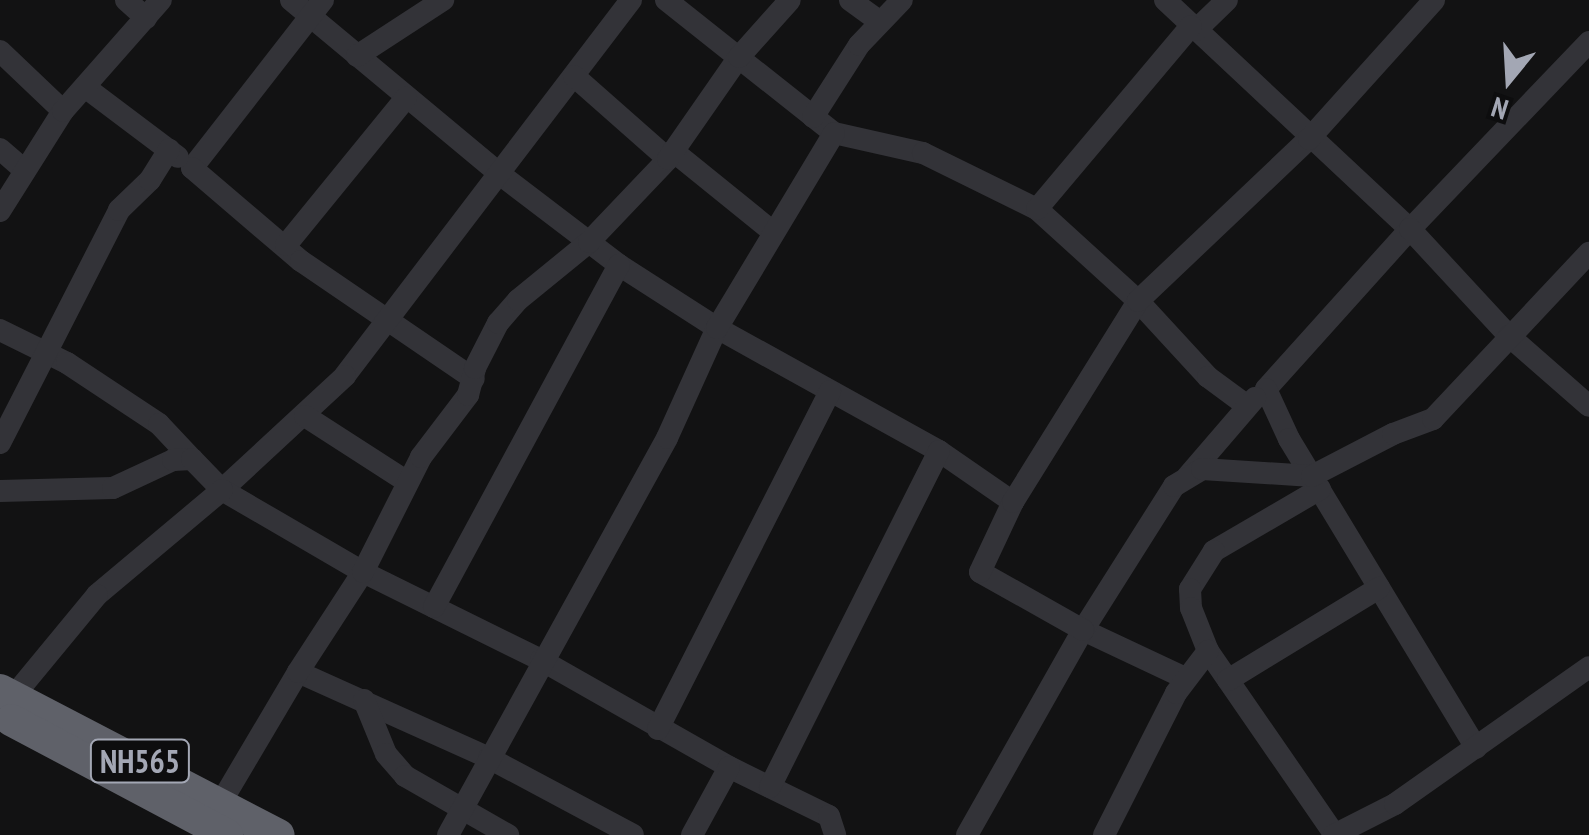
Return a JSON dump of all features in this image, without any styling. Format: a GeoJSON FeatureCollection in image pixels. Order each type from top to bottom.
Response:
{"type":"FeatureCollection","features":[{"type":"Feature","properties":{"kind":"highway","name":"NH565"},"geometry":{"type":"LineString","coordinates":[[3,706],[224,820],[278,835]]}},
{"type":"Feature","properties":{"kind":"street"},"geometry":{"type":"LineString","coordinates":[[0,211],[63,111],[154,9],[126,0]]}},
{"type":"Feature","properties":{"kind":"street"},"geometry":{"type":"LineString","coordinates":[[291,0],[317,8],[358,56],[406,98],[619,266],[717,328],[939,451],[1013,502]]}},
{"type":"Feature","properties":{"kind":"street"},"geometry":{"type":"LineString","coordinates":[[358,56],[443,0]]}},
{"type":"Feature","properties":{"kind":"street"},"geometry":{"type":"LineString","coordinates":[[3,706],[97,595],[222,490],[345,376],[631,0]]}},
{"type":"Feature","properties":{"kind":"street"},"geometry":{"type":"LineString","coordinates":[[666,0],[834,133],[922,152],[1037,209],[1138,301],[1208,376],[1246,405]]}},
{"type":"Feature","properties":{"kind":"street"},"geometry":{"type":"LineString","coordinates":[[224,820],[298,672],[363,572],[406,481],[468,395],[475,368],[498,323],[518,300],[589,242],[670,155],[739,58],[790,0]]}},
{"type":"Feature","properties":{"kind":"street"},"geometry":{"type":"LineString","coordinates":[[850,0],[878,20]]}},
{"type":"Feature","properties":{"kind":"street"},"geometry":{"type":"LineString","coordinates":[[812,117],[878,20],[902,0]]}},
{"type":"Feature","properties":{"kind":"street"},"geometry":{"type":"LineString","coordinates":[[1165,0],[1410,229],[1509,336],[1589,406]]}},
{"type":"Feature","properties":{"kind":"street"},"geometry":{"type":"LineString","coordinates":[[1037,209],[1194,28],[1227,0]]}},
{"type":"Feature","properties":{"kind":"street"},"geometry":{"type":"LineString","coordinates":[[1185,678],[1083,630],[980,572],[1013,502],[1138,301],[1309,138],[1434,0]]}},
{"type":"Feature","properties":{"kind":"street"},"geometry":{"type":"LineString","coordinates":[[192,168],[317,8]]}},
{"type":"Feature","properties":{"kind":"street"},"geometry":{"type":"LineString","coordinates":[[967,835],[1083,630],[1174,486],[1188,476],[1246,405],[1266,389],[1410,229],[1589,42]]}},
{"type":"Feature","properties":{"kind":"street"},"geometry":{"type":"LineString","coordinates":[[0,51],[63,111]]}},
{"type":"Feature","properties":{"kind":"street"},"geometry":{"type":"LineString","coordinates":[[574,76],[670,155],[774,232]]}},
{"type":"Feature","properties":{"kind":"street"},"geometry":{"type":"LineString","coordinates":[[85,86],[192,168],[301,260],[474,378]]}},
{"type":"Feature","properties":{"kind":"street"},"geometry":{"type":"LineString","coordinates":[[286,244],[406,98]]}},
{"type":"Feature","properties":{"kind":"street"},"geometry":{"type":"LineString","coordinates":[[448,835],[541,660],[668,438],[717,328],[834,133]]}},
{"type":"Feature","properties":{"kind":"street"},"geometry":{"type":"LineString","coordinates":[[0,149],[25,171]]}},
{"type":"Feature","properties":{"kind":"street"},"geometry":{"type":"LineString","coordinates":[[0,444],[119,210],[150,180],[169,150]]}},
{"type":"Feature","properties":{"kind":"street"},"geometry":{"type":"LineString","coordinates":[[1589,253],[1433,419],[1393,434],[1214,550],[1190,589],[1191,608],[1208,652],[1334,835],[1395,804],[1589,667]]}},
{"type":"Feature","properties":{"kind":"street"},"geometry":{"type":"LineString","coordinates":[[434,608],[619,266]]}},
{"type":"Feature","properties":{"kind":"street"},"geometry":{"type":"LineString","coordinates":[[0,330],[48,354],[160,424],[222,490],[363,572],[541,660],[729,767],[828,816],[835,835]]}},
{"type":"Feature","properties":{"kind":"street"},"geometry":{"type":"LineString","coordinates":[[1266,389],[1316,483],[1476,748]]}},
{"type":"Feature","properties":{"kind":"street"},"geometry":{"type":"LineString","coordinates":[[658,728],[830,390]]}},
{"type":"Feature","properties":{"kind":"street"},"geometry":{"type":"LineString","coordinates":[[304,416],[406,481]]}},
{"type":"Feature","properties":{"kind":"street"},"geometry":{"type":"LineString","coordinates":[[770,787],[939,451]]}},
{"type":"Feature","properties":{"kind":"street"},"geometry":{"type":"LineString","coordinates":[[0,491],[113,488],[173,460],[192,459]]}},
{"type":"Feature","properties":{"kind":"street"},"geometry":{"type":"LineString","coordinates":[[1188,476],[1220,469],[1316,483]]}},
{"type":"Feature","properties":{"kind":"street"},"geometry":{"type":"LineString","coordinates":[[1228,680],[1379,588]]}},
{"type":"Feature","properties":{"kind":"street"},"geometry":{"type":"LineString","coordinates":[[1104,835],[1185,678],[1208,652]]}},
{"type":"Feature","properties":{"kind":"street"},"geometry":{"type":"LineString","coordinates":[[298,672],[488,758],[633,835]]}},
{"type":"Feature","properties":{"kind":"street"},"geometry":{"type":"LineString","coordinates":[[364,700],[386,754],[405,776],[460,812],[508,835]]}},
{"type":"Feature","properties":{"kind":"street"},"geometry":{"type":"LineString","coordinates":[[692,835],[729,767]]}}]}
